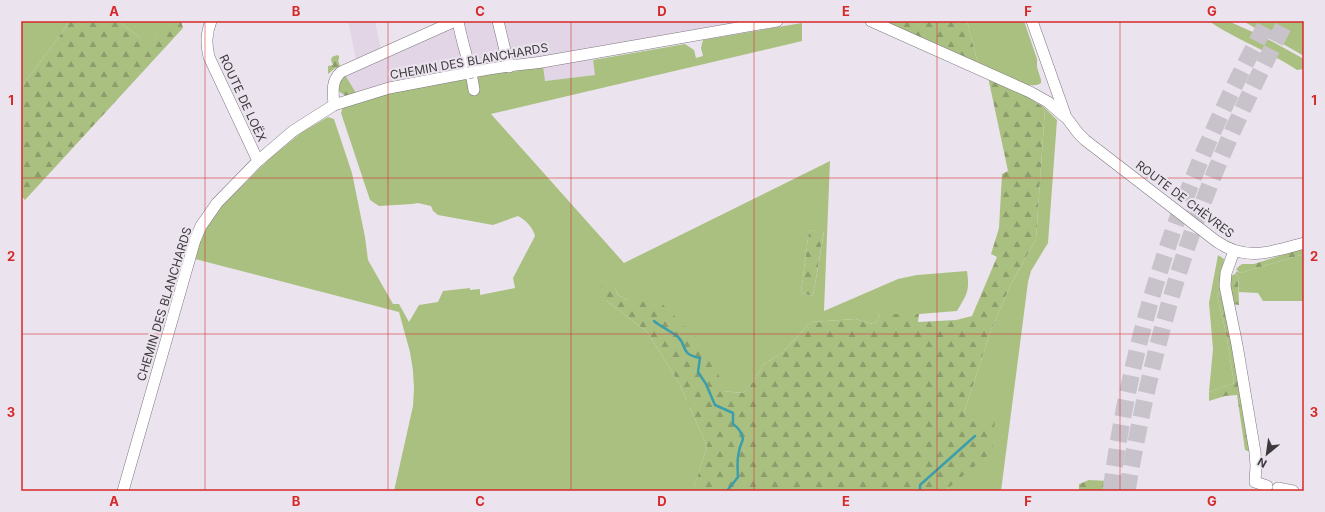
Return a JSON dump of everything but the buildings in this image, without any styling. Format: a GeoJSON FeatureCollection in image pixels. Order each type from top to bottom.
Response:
{"type":"FeatureCollection","features":[{"type":"Feature","properties":{"kind":"street","name":"ROUTE DE LOËX"},"geometry":{"type":"LineString","coordinates":[[211,21],[208,28],[206,42],[209,57],[258,161]]}},
{"type":"Feature","properties":{"kind":"street"},"geometry":{"type":"LineString","coordinates":[[334,104],[333,84],[341,72],[456,21],[473,80],[474,90]]}},
{"type":"Feature","properties":{"kind":"street"},"geometry":{"type":"LineString","coordinates":[[498,21],[509,67]]}},
{"type":"Feature","properties":{"kind":"street","name":"CHEMIN DES BLANCHARDS"},"geometry":{"type":"LineString","coordinates":[[123,491],[200,226],[216,203],[258,161],[293,131],[334,104],[389,88],[491,68],[509,67],[777,21]]}},
{"type":"Feature","properties":{"kind":"street"},"geometry":{"type":"LineString","coordinates":[[870,21],[1030,92],[1048,102],[1066,117]]}},
{"type":"Feature","properties":{"kind":"street","name":"ROUTE DE CHÈVRES"},"geometry":{"type":"LineString","coordinates":[[1032,21],[1066,117],[1078,133],[1216,241],[1234,251],[1226,273],[1225,286],[1237,345],[1255,452],[1255,482],[1293,491]]}},
{"type":"Feature","properties":{"kind":"street"},"geometry":{"type":"LineString","coordinates":[[1030,92],[1037,94],[1042,93],[1049,86],[1052,76]]}},
{"type":"Feature","properties":{"kind":"street"},"geometry":{"type":"LineString","coordinates":[[1234,251],[1249,254],[1263,254],[1304,243]]}},
{"type":"Feature","properties":{"kind":"shaded area"},"geometry":{"type":"Polygon","coordinates":[[[348,21],[375,21],[381,50],[443,21],[746,21],[591,53],[596,75],[544,81],[543,66],[512,72],[497,72],[360,100],[340,67],[356,59],[348,21]]]}},
{"type":"Feature","properties":{"kind":"green space"},"geometry":{"type":"Polygon","coordinates":[[[21,21],[70,21],[21,87],[21,21]]]}},
{"type":"Feature","properties":{"kind":"green space"},"geometry":{"type":"Polygon","coordinates":[[[70,21],[118,21],[149,45],[156,37],[159,30],[169,21],[181,21],[183,28],[25,200],[21,196],[21,87],[70,21]]]}},
{"type":"Feature","properties":{"kind":"green space"},"geometry":{"type":"Polygon","coordinates":[[[118,21],[169,21],[149,46],[118,21]]]}},
{"type":"Feature","properties":{"kind":"green space"},"geometry":{"type":"Polygon","coordinates":[[[888,21],[967,21],[978,64],[886,24],[888,21]]]}},
{"type":"Feature","properties":{"kind":"green space"},"geometry":{"type":"Polygon","coordinates":[[[967,21],[1024,21],[1037,59],[1037,67],[1041,83],[1028,85],[1019,83],[978,64],[967,21]]]}},
{"type":"Feature","properties":{"kind":"green space"},"geometry":{"type":"Polygon","coordinates":[[[1209,21],[1228,21],[1264,37],[1304,59],[1304,69],[1297,70],[1219,28],[1209,21]]]}},
{"type":"Feature","properties":{"kind":"green space"},"geometry":{"type":"Polygon","coordinates":[[[1243,21],[1304,21],[1304,56],[1243,21]]]}},
{"type":"Feature","properties":{"kind":"green space"},"geometry":{"type":"Polygon","coordinates":[[[802,23],[802,41],[491,114],[624,263],[830,161],[824,311],[898,279],[917,275],[967,271],[968,288],[957,311],[919,314],[880,314],[877,322],[873,324],[855,319],[811,322],[782,353],[764,364],[753,382],[743,393],[722,391],[645,300],[628,300],[618,295],[615,288],[606,300],[648,333],[679,383],[707,446],[693,491],[394,491],[413,406],[414,389],[410,352],[399,312],[195,259],[203,232],[213,215],[270,158],[302,132],[328,117],[334,119],[352,173],[365,237],[368,260],[393,304],[399,304],[409,322],[419,305],[438,302],[443,291],[470,288],[470,290],[480,289],[480,295],[515,288],[513,278],[535,236],[531,227],[518,216],[493,225],[438,215],[433,211],[431,206],[418,203],[379,206],[370,200],[341,113],[343,107],[392,91],[497,72],[512,72],[543,66],[545,81],[595,75],[593,60],[685,44],[694,50],[696,58],[703,56],[701,48],[703,40],[802,23]],[[809,230],[801,293],[813,296],[824,232],[809,230]]]}},
{"type":"Feature","properties":{"kind":"green space"},"geometry":{"type":"Polygon","coordinates":[[[337,55],[339,56],[338,60],[340,66],[328,74],[328,66],[333,65],[331,60],[332,57],[337,55]]]}},
{"type":"Feature","properties":{"kind":"green space"},"geometry":{"type":"Polygon","coordinates":[[[345,75],[356,93],[346,96],[338,90],[341,80],[345,75]]]}},
{"type":"Feature","properties":{"kind":"green space"},"geometry":{"type":"Polygon","coordinates":[[[988,77],[1021,93],[1045,108],[1036,239],[1010,286],[990,333],[964,413],[974,420],[995,420],[992,452],[947,489],[947,491],[693,491],[707,446],[679,383],[648,333],[606,300],[601,284],[612,281],[618,295],[628,300],[657,299],[707,348],[723,385],[722,391],[743,393],[753,382],[764,364],[782,353],[811,322],[855,319],[873,324],[877,322],[880,314],[919,314],[918,322],[956,320],[972,316],[997,257],[991,254],[999,228],[1002,174],[1008,171],[988,77]]]}},
{"type":"Feature","properties":{"kind":"green space"},"geometry":{"type":"Polygon","coordinates":[[[1045,108],[1057,120],[1048,243],[1031,271],[1028,282],[1001,491],[947,491],[977,421],[967,418],[964,413],[990,333],[1010,286],[1036,239],[1045,108]]]}},
{"type":"Feature","properties":{"kind":"green space"},"geometry":{"type":"Polygon","coordinates":[[[809,230],[824,231],[813,296],[801,293],[809,230]]]}},
{"type":"Feature","properties":{"kind":"green space"},"geometry":{"type":"Polygon","coordinates":[[[1304,248],[1304,254],[1240,273],[1236,269],[1242,264],[1254,264],[1304,248]]]}},
{"type":"Feature","properties":{"kind":"green space"},"geometry":{"type":"Polygon","coordinates":[[[1304,254],[1304,301],[1263,301],[1258,293],[1239,292],[1238,276],[1235,274],[1237,271],[1240,273],[1244,272],[1304,254]]]}},
{"type":"Feature","properties":{"kind":"green space"},"geometry":{"type":"Polygon","coordinates":[[[1218,255],[1224,259],[1220,292],[1217,295],[1226,333],[1234,383],[1209,392],[1213,349],[1209,303],[1218,255]]]}},
{"type":"Feature","properties":{"kind":"green space"},"geometry":{"type":"Polygon","coordinates":[[[1235,274],[1238,276],[1239,305],[1232,304],[1231,297],[1230,276],[1235,274]]]}},
{"type":"Feature","properties":{"kind":"green space"},"geometry":{"type":"Polygon","coordinates":[[[1220,292],[1231,334],[1250,452],[1245,450],[1237,395],[1225,396],[1209,401],[1209,392],[1234,383],[1226,333],[1217,295],[1220,292]]]}},
{"type":"Feature","properties":{"kind":"green space"},"geometry":{"type":"Polygon","coordinates":[[[1089,480],[1110,481],[1137,491],[1079,491],[1079,484],[1089,480]]]}},
{"type":"Feature","properties":{"kind":"waterway"},"geometry":{"type":"LineString","coordinates":[[654,321],[678,337],[681,340],[686,352],[700,358],[698,372],[706,384],[715,405],[733,413],[733,424],[740,430],[743,439],[738,458],[738,477],[727,491]]}},
{"type":"Feature","properties":{"kind":"waterway"},"geometry":{"type":"LineString","coordinates":[[920,491],[920,485],[975,436]]}},
{"type":"Feature","properties":{"kind":"tunnel"},"geometry":{"type":"LineString","coordinates":[[1111,491],[1133,367],[1167,248],[1188,191],[1212,134],[1268,21]]}},
{"type":"Feature","properties":{"kind":"tunnel"},"geometry":{"type":"LineString","coordinates":[[1127,491],[1151,373],[1184,258],[1211,182],[1228,141],[1286,21]]}}]}
